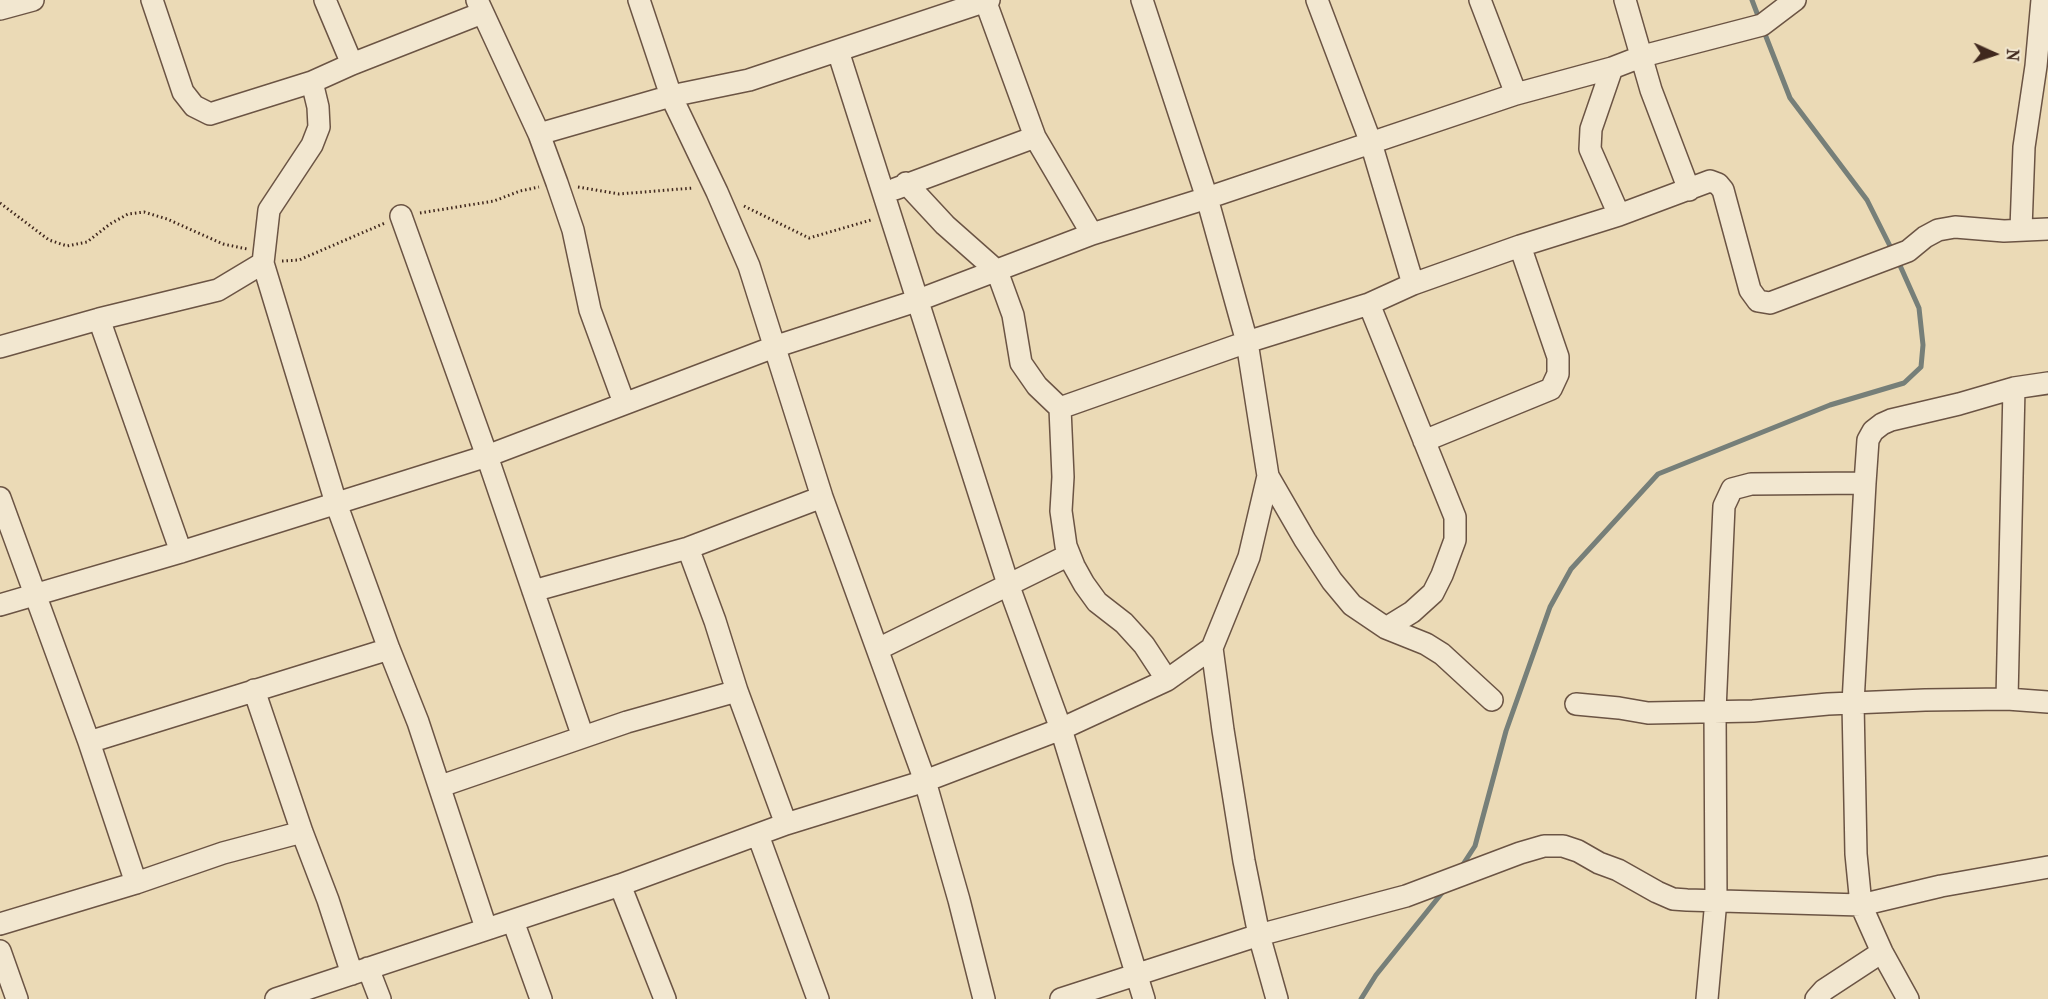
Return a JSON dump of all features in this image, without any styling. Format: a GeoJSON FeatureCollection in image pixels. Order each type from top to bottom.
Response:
{"type":"FeatureCollection","features":[{"type":"Feature","properties":{"kind":"street"},"geometry":{"type":"LineString","coordinates":[[0,9],[33,0]]}},
{"type":"Feature","properties":{"kind":"street"},"geometry":{"type":"LineString","coordinates":[[152,0],[183,92],[194,106],[210,114],[312,82],[479,7],[539,134],[557,183],[573,230],[590,310],[624,403]]}},
{"type":"Feature","properties":{"kind":"street"},"geometry":{"type":"LineString","coordinates":[[325,0],[352,64]]}},
{"type":"Feature","properties":{"kind":"street"},"geometry":{"type":"LineString","coordinates":[[639,0],[671,96],[749,266],[822,497],[924,780],[959,900],[984,999]]}},
{"type":"Feature","properties":{"kind":"street"},"geometry":{"type":"LineString","coordinates":[[539,134],[671,96],[749,80],[986,0],[1035,136],[1092,234]]}},
{"type":"Feature","properties":{"kind":"street"},"geometry":{"type":"LineString","coordinates":[[1142,0],[1207,198],[1247,342],[1268,476],[1305,540],[1332,581],[1352,605],[1386,628],[1426,644],[1442,654],[1492,700]]}},
{"type":"Feature","properties":{"kind":"street"},"geometry":{"type":"LineString","coordinates":[[1317,0],[1371,143],[1413,284]]}},
{"type":"Feature","properties":{"kind":"street"},"geometry":{"type":"LineString","coordinates":[[1480,0],[1516,94]]}},
{"type":"Feature","properties":{"kind":"street"},"geometry":{"type":"LineString","coordinates":[[1625,0],[1651,90],[1689,190]]}},
{"type":"Feature","properties":{"kind":"street"},"geometry":{"type":"LineString","coordinates":[[0,605],[181,552],[487,456],[774,347],[916,301],[1092,234],[1207,198],[1516,94],[1612,68],[1642,56],[1762,25],[1794,0]]}},
{"type":"Feature","properties":{"kind":"street"},"geometry":{"type":"LineString","coordinates":[[2021,229],[2024,147],[2036,66],[2042,0]]}},
{"type":"Feature","properties":{"kind":"street"},"geometry":{"type":"LineString","coordinates":[[838,51],[1008,584],[1062,729],[1144,999]]}},
{"type":"Feature","properties":{"kind":"street"},"geometry":{"type":"LineString","coordinates":[[1612,68],[1591,129],[1590,149],[1619,215]]}},
{"type":"Feature","properties":{"kind":"street"},"geometry":{"type":"LineString","coordinates":[[312,82],[318,107],[319,127],[312,145],[269,210],[263,258],[336,503],[441,786],[486,928]]}},
{"type":"Feature","properties":{"kind":"street"},"geometry":{"type":"LineString","coordinates":[[887,204],[906,183],[1035,136]]}},
{"type":"Feature","properties":{"kind":"street"},"geometry":{"type":"LineString","coordinates":[[1060,408],[1247,342],[1369,304],[1413,284],[1520,246],[1619,215],[1710,181],[1718,184],[1723,190],[1750,290],[1758,301],[1770,303],[1908,251],[1938,230],[1955,227],[2004,231],[2048,229]]}},
{"type":"Feature","properties":{"kind":"street"},"geometry":{"type":"LineString","coordinates":[[906,183],[939,219],[997,271],[1013,315],[1022,363],[1037,386],[1060,408],[1063,477],[1061,511],[1069,555],[1084,584],[1097,602],[1132,631],[1167,680]]}},
{"type":"Feature","properties":{"kind":"street"},"geometry":{"type":"LineString","coordinates":[[401,216],[487,456],[583,737]]}},
{"type":"Feature","properties":{"kind":"street"},"geometry":{"type":"LineString","coordinates":[[1424,441],[1551,389],[1558,374],[1558,357],[1520,246]]}},
{"type":"Feature","properties":{"kind":"street"},"geometry":{"type":"LineString","coordinates":[[0,347],[99,319],[218,290],[263,258]]}},
{"type":"Feature","properties":{"kind":"street"},"geometry":{"type":"LineString","coordinates":[[1369,304],[1455,517],[1455,540],[1433,593],[1412,612],[1386,628]]}},
{"type":"Feature","properties":{"kind":"street"},"geometry":{"type":"LineString","coordinates":[[99,319],[181,552]]}},
{"type":"Feature","properties":{"kind":"street"},"geometry":{"type":"LineString","coordinates":[[1908,999],[1882,952],[1861,905],[1856,843],[1853,703],[1868,440],[1873,431],[1891,420],[2014,388],[2048,382]]}},
{"type":"Feature","properties":{"kind":"street"},"geometry":{"type":"LineString","coordinates":[[2007,699],[2014,388]]}},
{"type":"Feature","properties":{"kind":"street"},"geometry":{"type":"LineString","coordinates":[[1268,476],[1249,557],[1212,648],[1233,796],[1259,934],[1277,999]]}},
{"type":"Feature","properties":{"kind":"street"},"geometry":{"type":"LineString","coordinates":[[1707,999],[1716,900],[1715,711],[1724,506],[1732,489],[1751,484],[1866,483]]}},
{"type":"Feature","properties":{"kind":"street"},"geometry":{"type":"LineString","coordinates":[[532,591],[688,548],[822,497]]}},
{"type":"Feature","properties":{"kind":"street"},"geometry":{"type":"LineString","coordinates":[[0,498],[89,742],[136,883]]}},
{"type":"Feature","properties":{"kind":"street"},"geometry":{"type":"LineString","coordinates":[[688,548],[786,824]]}},
{"type":"Feature","properties":{"kind":"street"},"geometry":{"type":"LineString","coordinates":[[878,649],[1069,555]]}},
{"type":"Feature","properties":{"kind":"street"},"geometry":{"type":"LineString","coordinates":[[276,999],[620,885],[786,824],[924,780],[1062,729],[1167,680],[1212,648]]}},
{"type":"Feature","properties":{"kind":"street"},"geometry":{"type":"LineString","coordinates":[[89,742],[389,649]]}},
{"type":"Feature","properties":{"kind":"street"},"geometry":{"type":"LineString","coordinates":[[254,690],[302,832],[328,900],[360,971],[380,999]]}},
{"type":"Feature","properties":{"kind":"street"},"geometry":{"type":"LineString","coordinates":[[441,786],[669,709],[737,691]]}},
{"type":"Feature","properties":{"kind":"street"},"geometry":{"type":"LineString","coordinates":[[1576,704],[1648,713],[1753,711],[1853,703],[2007,699],[2048,702]]}},
{"type":"Feature","properties":{"kind":"street"},"geometry":{"type":"LineString","coordinates":[[0,924],[136,883],[223,853],[302,832]]}},
{"type":"Feature","properties":{"kind":"street"},"geometry":{"type":"LineString","coordinates":[[758,835],[818,999]]}},
{"type":"Feature","properties":{"kind":"street"},"geometry":{"type":"LineString","coordinates":[[1061,999],[1259,934],[1406,896],[1544,846],[1563,846],[1578,851],[1673,898],[1716,900],[1861,905],[1931,888],[2048,867]]}},
{"type":"Feature","properties":{"kind":"street"},"geometry":{"type":"LineString","coordinates":[[620,885],[665,999]]}},
{"type":"Feature","properties":{"kind":"street"},"geometry":{"type":"LineString","coordinates":[[513,921],[541,999]]}},
{"type":"Feature","properties":{"kind":"street"},"geometry":{"type":"LineString","coordinates":[[0,951],[17,999]]}},
{"type":"Feature","properties":{"kind":"street"},"geometry":{"type":"LineString","coordinates":[[1816,999],[1824,990],[1882,952]]}},
{"type":"Feature","properties":{"kind":"path"},"geometry":{"type":"LineString","coordinates":[[0,203],[50,240],[67,246],[87,242],[110,224],[128,214],[144,212],[263,258],[299,260],[401,216],[494,201],[520,191],[557,183],[619,194],[682,188],[717,192],[809,238],[817,237],[887,204]]}},
{"type":"Feature","properties":{"kind":"waterway"},"geometry":{"type":"LineString","coordinates":[[1752,0],[1760,21]]}},
{"type":"Feature","properties":{"kind":"waterway"},"geometry":{"type":"LineString","coordinates":[[1763,29],[1790,98],[1867,200],[1892,250]]}},
{"type":"Feature","properties":{"kind":"waterway"},"geometry":{"type":"LineString","coordinates":[[1460,869],[1475,846],[1506,731],[1550,607],[1571,569],[1658,474],[1830,405],[1904,383],[1921,367],[1923,345],[1919,308],[1898,261]]}},
{"type":"Feature","properties":{"kind":"waterway"},"geometry":{"type":"LineString","coordinates":[[1361,999],[1376,975],[1446,888]]}}]}
